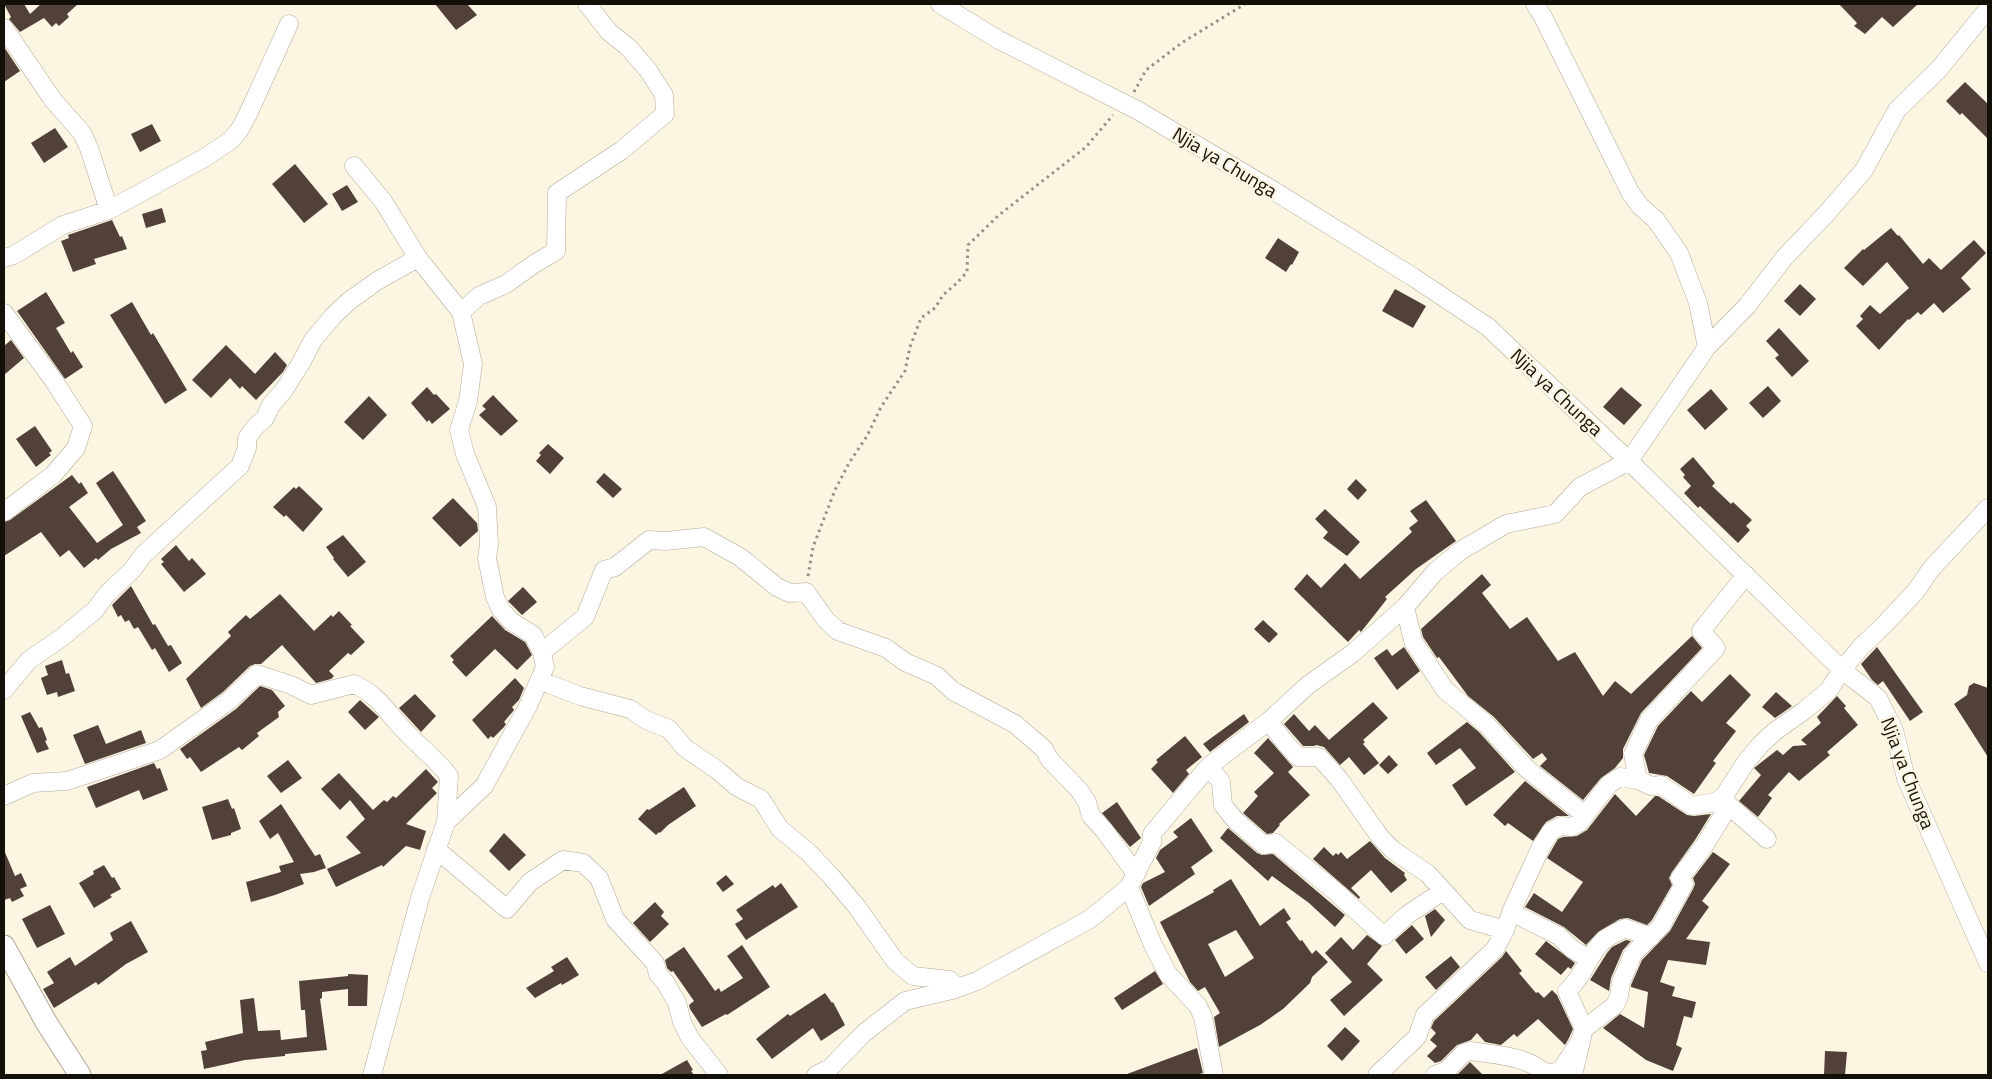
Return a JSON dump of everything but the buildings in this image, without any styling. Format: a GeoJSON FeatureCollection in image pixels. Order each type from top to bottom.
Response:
{"type":"FeatureCollection","features":[{"type":"Feature","properties":{"kind":"street"},"geometry":{"type":"LineString","coordinates":[[461,312],[479,296],[506,284],[556,250],[557,193],[622,150],[665,114],[664,95],[648,70],[628,47],[609,32],[587,4]]}},
{"type":"Feature","properties":{"kind":"street","name":"Njia ya Chunga"},"geometry":{"type":"LineString","coordinates":[[940,4],[999,40],[1125,103],[1280,194],[1413,277],[1488,327],[1630,461],[1842,670],[1878,698],[1894,730],[1906,778],[1988,963]]}},
{"type":"Feature","properties":{"kind":"street"},"geometry":{"type":"LineString","coordinates":[[1535,4],[1587,103],[1630,192],[1640,206],[1656,220],[1679,253],[1698,303],[1707,347]]}},
{"type":"Feature","properties":{"kind":"street"},"geometry":{"type":"LineString","coordinates":[[816,1075],[830,1068],[863,1034],[904,1001],[977,981],[1090,919],[1132,880],[1152,842],[1152,834],[1209,766],[1269,721],[1308,685],[1353,652],[1405,607],[1435,572],[1460,551],[1506,524],[1555,514],[1580,487],[1630,461],[1707,347],[1747,306],[1784,258],[1864,170],[1897,110],[1939,69],[1988,9]]}},
{"type":"Feature","properties":{"kind":"street"},"geometry":{"type":"LineString","coordinates":[[4,258],[14,255],[64,226],[109,210],[206,157],[231,140],[240,129],[248,114],[289,24]]}},
{"type":"Feature","properties":{"kind":"street"},"geometry":{"type":"LineString","coordinates":[[4,28],[53,100],[82,133],[89,148],[109,210]]}},
{"type":"Feature","properties":{"kind":"street"},"geometry":{"type":"LineString","coordinates":[[354,166],[383,201],[418,258],[461,312],[473,364],[468,401],[459,430],[465,454],[487,508],[489,544],[487,558],[495,597],[501,610],[511,621],[533,635],[542,652],[545,667],[528,706],[484,786],[446,822]]}},
{"type":"Feature","properties":{"kind":"street"},"geometry":{"type":"LineString","coordinates":[[4,690],[29,660],[61,638],[95,610],[143,555],[240,466],[247,438],[265,418],[271,405],[284,390],[313,340],[333,316],[377,281],[418,258]]}},
{"type":"Feature","properties":{"kind":"street"},"geometry":{"type":"LineString","coordinates":[[4,313],[54,381],[83,426],[76,448],[52,475],[4,512]]}},
{"type":"Feature","properties":{"kind":"street"},"geometry":{"type":"LineString","coordinates":[[1377,1075],[1417,1036],[1425,1015],[1495,949],[1540,847],[1551,832],[1560,826],[1572,827],[1580,823],[1609,784],[1620,777],[1638,780],[1651,786],[1661,785],[1692,806],[1724,799],[1760,745],[1829,690],[1860,647],[1916,591],[1936,563],[1988,508]]}},
{"type":"Feature","properties":{"kind":"street"},"geometry":{"type":"LineString","coordinates":[[542,652],[585,617],[604,570],[615,566],[649,540],[704,537],[740,556],[777,587],[790,593],[806,592],[826,620],[838,631],[886,648],[904,662],[936,676],[953,691],[1015,724],[1044,749],[1050,760],[1087,802],[1091,816],[1104,830],[1132,880],[1138,913],[1168,974],[1198,1006],[1203,1018],[1214,1075]]}},
{"type":"Feature","properties":{"kind":"street"},"geometry":{"type":"LineString","coordinates":[[1638,780],[1633,754],[1649,720],[1716,648],[1701,631],[1746,575]]}},
{"type":"Feature","properties":{"kind":"street"},"geometry":{"type":"LineString","coordinates":[[1405,607],[1413,642],[1445,690],[1486,724],[1527,769],[1586,814]]}},
{"type":"Feature","properties":{"kind":"street"},"geometry":{"type":"LineString","coordinates":[[4,796],[33,783],[67,781],[160,750],[230,700],[257,674],[291,685],[311,695],[354,684],[370,692],[407,734],[438,762],[449,776],[446,822],[420,898],[372,1075]]}},
{"type":"Feature","properties":{"kind":"street"},"geometry":{"type":"LineString","coordinates":[[539,680],[580,696],[630,709],[646,720],[669,729],[685,748],[716,769],[737,787],[760,799],[780,829],[807,851],[857,907],[895,961],[914,976],[950,980],[957,988]]}},
{"type":"Feature","properties":{"kind":"street"},"geometry":{"type":"LineString","coordinates":[[1269,721],[1298,757],[1319,757],[1338,779],[1380,837],[1393,850],[1428,874],[1470,920],[1505,930]]}},
{"type":"Feature","properties":{"kind":"street"},"geometry":{"type":"LineString","coordinates":[[1209,766],[1221,782],[1223,805],[1236,820],[1264,845],[1276,843],[1336,892],[1384,936],[1407,915],[1443,892]]}},
{"type":"Feature","properties":{"kind":"street"},"geometry":{"type":"LineString","coordinates":[[1724,799],[1767,840]]}},
{"type":"Feature","properties":{"kind":"street"},"geometry":{"type":"LineString","coordinates":[[1435,1075],[1447,1070],[1464,1053],[1470,1051],[1514,1058],[1550,1074],[1561,1070],[1578,1043],[1584,1029],[1615,1005],[1619,996],[1621,982],[1633,954],[1660,926],[1684,884],[1680,878],[1704,846],[1725,812],[1724,799]]}},
{"type":"Feature","properties":{"kind":"street"},"geometry":{"type":"LineString","coordinates":[[436,848],[507,908],[530,882],[563,860],[583,863],[599,878],[615,919],[655,962],[658,974],[665,982],[690,1038],[719,1075]]}},
{"type":"Feature","properties":{"kind":"street"},"geometry":{"type":"LineString","coordinates":[[1511,912],[1559,936],[1572,949],[1590,959]]}},
{"type":"Feature","properties":{"kind":"street"},"geometry":{"type":"LineString","coordinates":[[1573,1075],[1584,1029],[1567,990],[1576,983],[1590,959],[1605,939],[1625,928],[1651,937]]}},
{"type":"Feature","properties":{"kind":"street"},"geometry":{"type":"LineString","coordinates":[[4,946],[46,1022],[80,1075]]}},
{"type":"Feature","properties":{"kind":"path"},"geometry":{"type":"LineString","coordinates":[[806,592],[813,547],[835,490],[849,463],[867,436],[881,407],[905,371],[910,347],[921,318],[935,308],[943,295],[957,284],[967,272],[968,245],[999,215],[1086,147],[1106,122],[1132,97],[1146,70],[1183,42],[1245,4]]}}]}
